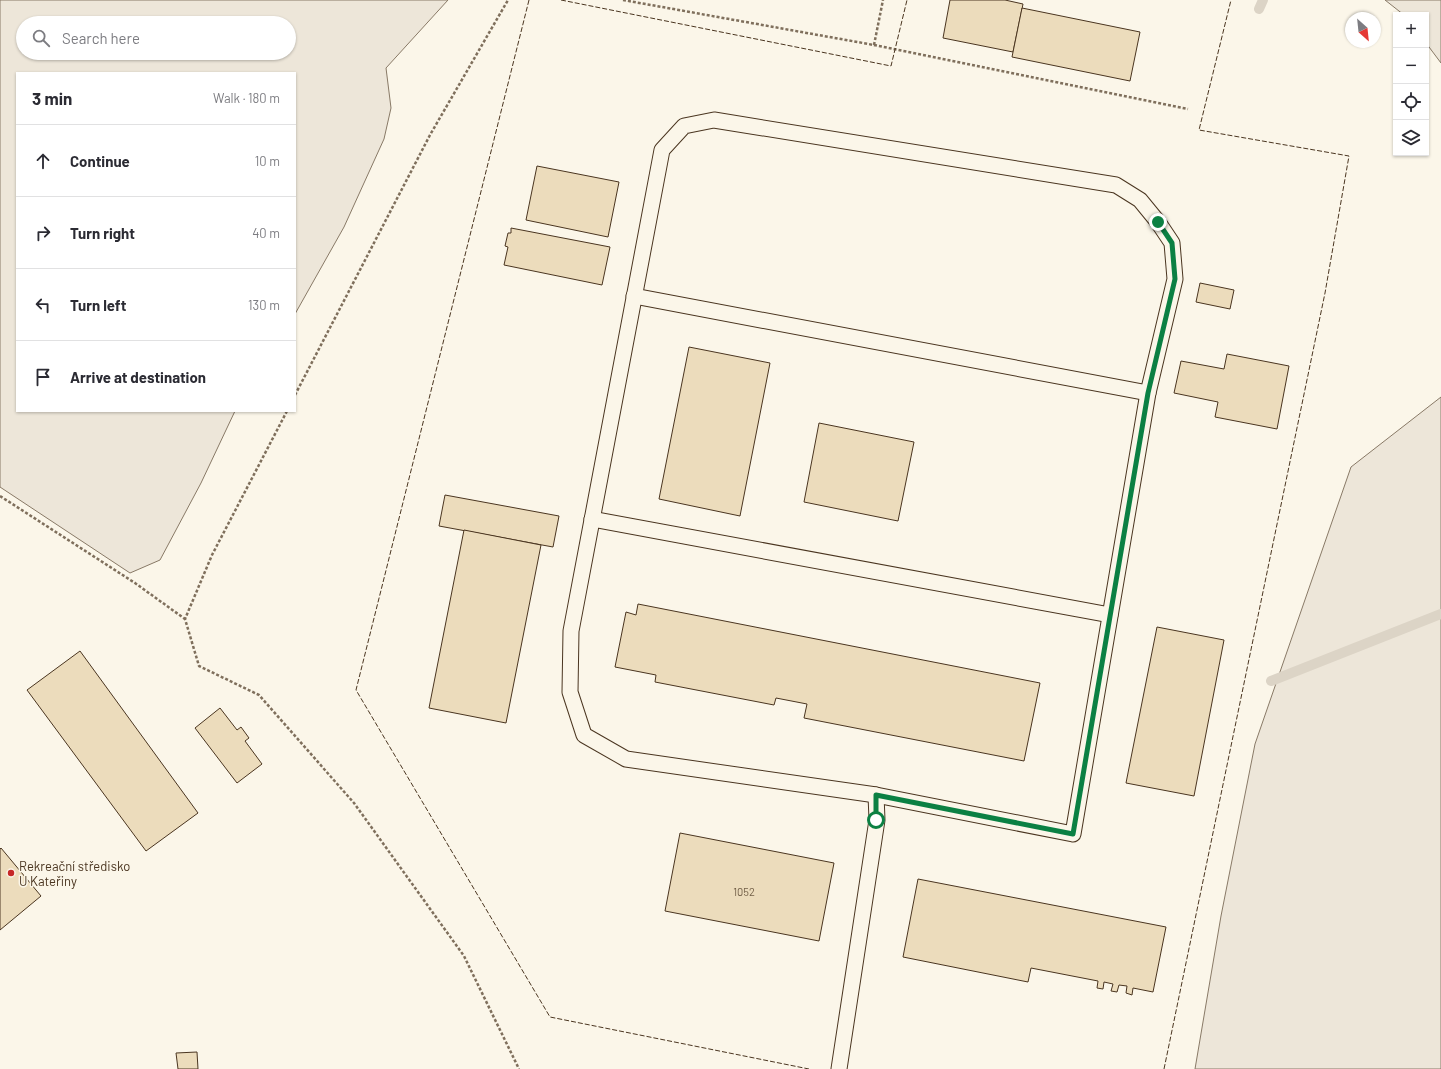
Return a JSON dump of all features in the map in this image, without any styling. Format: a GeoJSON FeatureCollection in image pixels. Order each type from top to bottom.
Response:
{"type":"FeatureCollection","features":[{"type":"Feature","properties":{"kind":"lane"},"geometry":{"type":"LineString","coordinates":[[714,120],[1116,185],[1140,200],[1158,222],[1172,243],[1175,279],[1148,393],[1073,834],[876,795],[626,759],[584,735],[570,692],[571,631],[662,150],[684,126],[714,120]]}},
{"type":"Feature","properties":{"kind":"lane"},"geometry":{"type":"LineString","coordinates":[[634,296],[1148,393]]}},
{"type":"Feature","properties":{"kind":"lane"},"geometry":{"type":"LineString","coordinates":[[592,519],[1110,615]]}},
{"type":"Feature","properties":{"kind":"lane"},"geometry":{"type":"LineString","coordinates":[[840,1069],[876,820],[876,795]]}},
{"type":"Feature","properties":{"kind":"path"},"geometry":{"type":"LineString","coordinates":[[296,393],[430,135],[508,0]]}},
{"type":"Feature","properties":{"kind":"path"},"geometry":{"type":"LineString","coordinates":[[623,0],[874,45],[1188,109]]}},
{"type":"Feature","properties":{"kind":"path"},"geometry":{"type":"LineString","coordinates":[[874,45],[883,0]]}},
{"type":"Feature","properties":{"kind":"path"},"geometry":{"type":"LineString","coordinates":[[185,619],[212,555],[286,412]]}},
{"type":"Feature","properties":{"kind":"path"},"geometry":{"type":"LineString","coordinates":[[0,496],[135,583],[185,619],[200,666],[260,695],[354,803],[464,956],[519,1069]]}},
{"type":"Feature","properties":{"kind":"shaded area"},"geometry":{"type":"Polygon","coordinates":[[[0,0],[448,0],[386,68],[391,108],[384,139],[344,227],[296,312],[296,72],[16,72],[16,412],[235,412],[201,483],[160,560],[130,573],[0,487],[0,0]]]}},
{"type":"Feature","properties":{"kind":"shaded area"},"geometry":{"type":"Polygon","coordinates":[[[1385,0],[1441,0],[1441,63],[1429,47],[1429,12],[1400,12],[1385,0]]]}},
{"type":"Feature","properties":{"kind":"shaded area"},"geometry":{"type":"Polygon","coordinates":[[[1441,397],[1441,1069],[1195,1069],[1221,916],[1255,744],[1351,467],[1441,397]]]}},
{"type":"Feature","properties":{"kind":"building"},"geometry":{"type":"Polygon","coordinates":[[[950,0],[1005,0],[1023,4],[1013,52],[943,38],[950,0]]]}},
{"type":"Feature","properties":{"kind":"building"},"geometry":{"type":"Polygon","coordinates":[[[1022,8],[1140,32],[1130,81],[1012,57],[1022,8]]]}},
{"type":"Feature","properties":{"kind":"building"},"geometry":{"type":"Polygon","coordinates":[[[537,166],[619,182],[608,237],[526,220],[537,166]]]}},
{"type":"Feature","properties":{"kind":"building"},"geometry":{"type":"Polygon","coordinates":[[[511,228],[610,247],[602,285],[504,265],[508,247],[505,246],[508,233],[511,233],[511,228]]]}},
{"type":"Feature","properties":{"kind":"building"},"geometry":{"type":"Polygon","coordinates":[[[1200,283],[1234,290],[1230,309],[1196,302],[1200,283]]]}},
{"type":"Feature","properties":{"kind":"building"},"geometry":{"type":"Polygon","coordinates":[[[689,347],[770,363],[740,516],[659,499],[689,347]]]}},
{"type":"Feature","properties":{"kind":"building"},"geometry":{"type":"Polygon","coordinates":[[[1227,354],[1289,366],[1277,429],[1215,417],[1218,402],[1174,393],[1181,361],[1224,369],[1227,354]]]}},
{"type":"Feature","properties":{"kind":"building"},"geometry":{"type":"Polygon","coordinates":[[[819,423],[914,442],[898,521],[804,502],[819,423]]]}},
{"type":"Feature","properties":{"kind":"building"},"geometry":{"type":"Polygon","coordinates":[[[445,495],[559,516],[553,547],[439,526],[445,495]]]}},
{"type":"Feature","properties":{"kind":"building"},"geometry":{"type":"Polygon","coordinates":[[[464,530],[541,545],[506,723],[429,708],[464,530]]]}},
{"type":"Feature","properties":{"kind":"building"},"geometry":{"type":"Polygon","coordinates":[[[638,604],[1040,683],[1024,761],[804,718],[807,704],[776,698],[774,705],[655,682],[656,675],[615,667],[626,612],[636,615],[638,604]]]}},
{"type":"Feature","properties":{"kind":"building"},"geometry":{"type":"Polygon","coordinates":[[[1157,627],[1224,640],[1194,796],[1126,783],[1157,627]]]}},
{"type":"Feature","properties":{"kind":"building"},"geometry":{"type":"Polygon","coordinates":[[[80,651],[198,813],[146,851],[27,690],[80,651]]]}},
{"type":"Feature","properties":{"kind":"building"},"geometry":{"type":"Polygon","coordinates":[[[220,708],[237,730],[241,727],[249,738],[245,741],[262,764],[237,783],[195,728],[220,708]]]}},
{"type":"Feature","properties":{"kind":"building"},"geometry":{"type":"Polygon","coordinates":[[[680,833],[834,863],[819,941],[665,911],[680,833]]]}},
{"type":"Feature","properties":{"kind":"building","name":"Rekreační středisko U Kateřiny"},"geometry":{"type":"Polygon","coordinates":[[[1,848],[41,896],[0,930],[0,849],[1,848]]]}},
{"type":"Feature","properties":{"kind":"building"},"geometry":{"type":"Polygon","coordinates":[[[918,879],[1166,927],[1153,992],[1133,988],[1132,995],[1126,993],[1127,986],[1119,985],[1117,992],[1111,991],[1113,984],[1104,982],[1103,989],[1097,988],[1098,981],[1031,968],[1028,982],[903,957],[918,879]]]}},
{"type":"Feature","properties":{"kind":"building"},"geometry":{"type":"Polygon","coordinates":[[[197,1052],[198,1069],[178,1069],[176,1053],[197,1052]]]}},
{"type":"Feature","properties":{"kind":"waterway"},"geometry":{"type":"LineString","coordinates":[[1259,9],[1263,0]]}},
{"type":"Feature","properties":{"kind":"waterway"},"geometry":{"type":"LineString","coordinates":[[1271,681],[1441,614]]}},
{"type":"Feature","properties":{"kind":"fence"},"geometry":{"type":"LineString","coordinates":[[529,0],[356,690],[550,1017],[809,1069]]}},
{"type":"Feature","properties":{"kind":"fence"},"geometry":{"type":"LineString","coordinates":[[561,0],[891,66],[907,0]]}},
{"type":"Feature","properties":{"kind":"fence"},"geometry":{"type":"LineString","coordinates":[[1164,1069],[1325,293],[1349,156],[1199,130],[1231,0]]}},
{"type":"Feature","properties":{"kind":"place","name":"Rekreační středisko U Kateřiny"},"geometry":{"type":"Point","coordinates":[11,873]}},
{"type":"Feature","properties":{"kind":"route"},"geometry":{"type":"LineString","coordinates":[[876,820],[876,795],[1073,834],[1148,393],[1175,279],[1172,243],[1158,222]]}}]}
